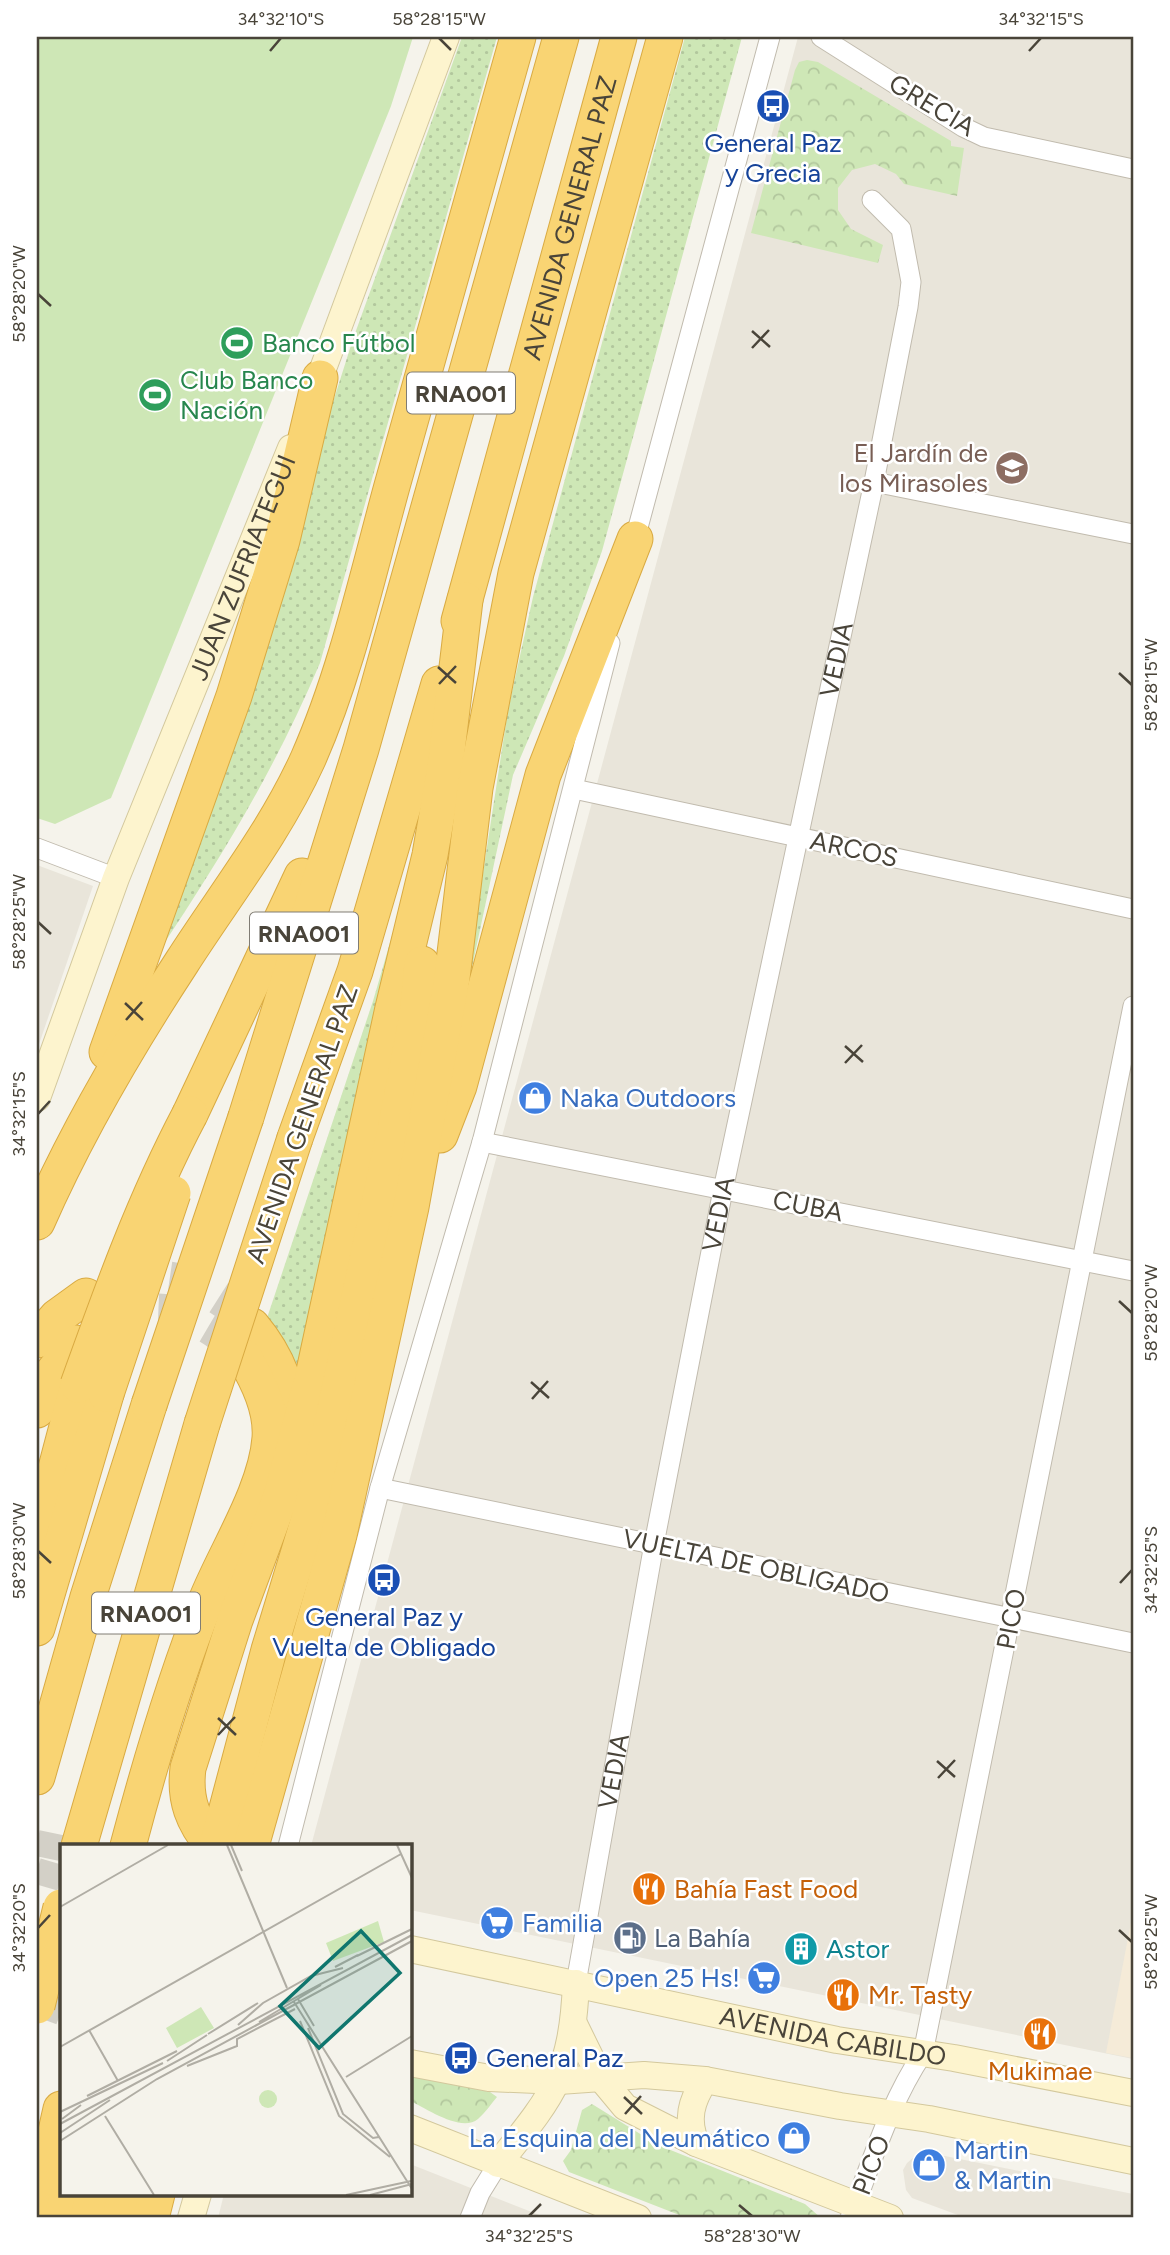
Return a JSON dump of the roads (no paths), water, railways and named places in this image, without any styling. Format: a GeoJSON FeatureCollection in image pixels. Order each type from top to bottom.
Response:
{"type":"FeatureCollection","features":[{"type":"Feature","properties":{"kind":"highway"},"geometry":{"type":"LineString","coordinates":[[74,1142],[145,1019],[277,819],[308,757],[360,600],[518,37]]}},
{"type":"Feature","properties":{"kind":"highway","name":"AVENIDA GENERAL PAZ"},"geometry":{"type":"LineString","coordinates":[[37,1777],[88,1597],[246,1116],[361,749],[561,37]]}},
{"type":"Feature","properties":{"kind":"highway","name":"AVENIDA GENERAL PAZ"},"geometry":{"type":"LineString","coordinates":[[80,1844],[202,1424],[295,1138],[355,971],[465,600],[619,37]]}},
{"type":"Feature","properties":{"kind":"highway","name":"AVENIDA GENERAL PAZ"},"geometry":{"type":"LineString","coordinates":[[251,1844],[262,1739],[339,1535],[411,1207],[452,978],[475,788],[516,573],[665,37]]}},
{"type":"Feature","properties":{"kind":"highway"},"geometry":{"type":"LineString","coordinates":[[37,1223],[74,1142],[222,732],[282,540],[320,378]]}},
{"type":"Feature","properties":{"kind":"highway"},"geometry":{"type":"LineString","coordinates":[[411,1207],[459,1086],[543,775],[635,538]]}},
{"type":"Feature","properties":{"kind":"highway"},"geometry":{"type":"LineString","coordinates":[[216,1844],[262,1739],[394,1134],[417,1014],[430,855],[465,600]]}},
{"type":"Feature","properties":{"kind":"highway"},"geometry":{"type":"LineString","coordinates":[[37,1540],[92,1390],[163,1227],[194,1107],[361,749]]}},
{"type":"Feature","properties":{"kind":"highway"},"geometry":{"type":"LineString","coordinates":[[214,1844],[190,1811],[186,1788],[188,1768],[290,1461],[313,1376],[393,1008],[430,855]]}},
{"type":"Feature","properties":{"kind":"highway"},"geometry":{"type":"LineString","coordinates":[[37,1340],[57,1317],[86,1296]]}},
{"type":"Feature","properties":{"kind":"highway"},"geometry":{"type":"LineString","coordinates":[[129,1844],[165,1715],[206,1601],[249,1504],[269,1447],[267,1410],[248,1342],[271,1351],[287,1388],[292,1415],[290,1461]]}},
{"type":"Feature","properties":{"kind":"highway"},"geometry":{"type":"LineString","coordinates":[[37,1410],[50,1376],[76,1343]]}},
{"type":"Feature","properties":{"kind":"highway"},"geometry":{"type":"LineString","coordinates":[[37,1628],[92,1390]]}},
{"type":"Feature","properties":{"kind":"highway"},"geometry":{"type":"LineString","coordinates":[[37,2006],[60,1910]]}},
{"type":"Feature","properties":{"kind":"highway"},"geometry":{"type":"LineString","coordinates":[[37,2216],[60,2113]]}},
{"type":"Feature","properties":{"kind":"highway"},"geometry":{"type":"LineString","coordinates":[[62,2218],[68,2196]]}},
{"type":"Feature","properties":{"kind":"highway"},"geometry":{"type":"LineString","coordinates":[[88,2218],[133,2203]]}},
{"type":"Feature","properties":{"kind":"main road","name":"JUAN ZUFRIATEGUI"},"geometry":{"type":"LineString","coordinates":[[37,1098],[116,878],[320,378],[446,37]]}},
{"type":"Feature","properties":{"kind":"main road","name":"AVENIDA CABILDO"},"geometry":{"type":"LineString","coordinates":[[411,1949],[837,2040],[923,2053],[1133,2093]]}},
{"type":"Feature","properties":{"kind":"main road","name":"VEDIA"},"geometry":{"type":"LineString","coordinates":[[498,2164],[542,2109],[559,2081],[570,2052],[576,1983]]}},
{"type":"Feature","properties":{"kind":"main road"},"geometry":{"type":"LineString","coordinates":[[574,2024],[600,2077],[625,2107],[696,2143],[852,2212],[890,2218]]}},
{"type":"Feature","properties":{"kind":"main road"},"geometry":{"type":"LineString","coordinates":[[411,2063],[489,2078],[559,2081],[644,2075],[705,2080],[840,2106],[889,2112],[1133,2161]]}},
{"type":"Feature","properties":{"kind":"main road"},"geometry":{"type":"LineString","coordinates":[[696,2143],[690,2128],[690,2114],[694,2097],[705,2080]]}},
{"type":"Feature","properties":{"kind":"main road"},"geometry":{"type":"LineString","coordinates":[[411,2128],[638,2218]]}},
{"type":"Feature","properties":{"kind":"main road"},"geometry":{"type":"LineString","coordinates":[[191,2218],[197,2196]]}},
{"type":"Feature","properties":{"kind":"street"},"geometry":{"type":"LineString","coordinates":[[289,1844],[380,1488],[482,1142],[575,789],[635,538],[770,37]]}},
{"type":"Feature","properties":{"kind":"street","name":"GRECIA"},"geometry":{"type":"LineString","coordinates":[[821,37],[962,127],[984,137],[1133,169]]}},
{"type":"Feature","properties":{"kind":"street","name":"VEDIA"},"geometry":{"type":"LineString","coordinates":[[576,1983],[654,1544],[723,1189],[874,482],[911,282],[901,229],[872,200]]}},
{"type":"Feature","properties":{"kind":"street"},"geometry":{"type":"LineString","coordinates":[[874,482],[1133,534]]}},
{"type":"Feature","properties":{"kind":"street","name":"ARCOS"},"geometry":{"type":"LineString","coordinates":[[575,789],[1133,909]]}},
{"type":"Feature","properties":{"kind":"street"},"geometry":{"type":"LineString","coordinates":[[37,848],[116,878]]}},
{"type":"Feature","properties":{"kind":"street","name":"PICO"},"geometry":{"type":"LineString","coordinates":[[852,2212],[884,2135],[889,2112],[923,2053],[1133,1006]]}},
{"type":"Feature","properties":{"kind":"street","name":"CUBA"},"geometry":{"type":"LineString","coordinates":[[482,1142],[1133,1271]]}},
{"type":"Feature","properties":{"kind":"street","name":"VUELTA DE OBLIGADO"},"geometry":{"type":"LineString","coordinates":[[380,1488],[1133,1643]]}},
{"type":"Feature","properties":{"kind":"street","name":"VEDIA"},"geometry":{"type":"LineString","coordinates":[[470,2218],[480,2193],[498,2164]]}},
{"type":"Feature","properties":{"kind":"tunnel"},"geometry":{"type":"LineString","coordinates":[[117,1282],[155,1278],[191,1284],[223,1300],[252,1326]]}},
{"type":"Feature","properties":{"kind":"tunnel"},"geometry":{"type":"LineString","coordinates":[[107,1322],[145,1311],[182,1315],[215,1330],[244,1357]]}},
{"type":"Feature","properties":{"kind":"tunnel"},"geometry":{"type":"LineString","coordinates":[[37,1843],[60,1848]]}},
{"type":"Feature","properties":{"kind":"tunnel"},"geometry":{"type":"LineString","coordinates":[[37,1871],[60,1878]]}},
{"type":"Feature","properties":{"kind":"tunnel"},"geometry":{"type":"LineString","coordinates":[[37,2003],[60,2012]]}},
{"type":"Feature","properties":{"kind":"place","name":"General Paz y Grecia"},"geometry":{"type":"Point","coordinates":[773,106]}},
{"type":"Feature","properties":{"kind":"place","name":"Banco Fútbol"},"geometry":{"type":"Point","coordinates":[237,343]}},
{"type":"Feature","properties":{"kind":"place","name":"Club Banco Nación"},"geometry":{"type":"Point","coordinates":[155,395]}},
{"type":"Feature","properties":{"kind":"place","name":"El Jardín de los Mirasoles"},"geometry":{"type":"Point","coordinates":[1012,468]}},
{"type":"Feature","properties":{"kind":"place","name":"Naka Outdoors"},"geometry":{"type":"Point","coordinates":[535,1098]}},
{"type":"Feature","properties":{"kind":"place","name":"General Paz y Vuelta de Obligado"},"geometry":{"type":"Point","coordinates":[384,1580]}},
{"type":"Feature","properties":{"kind":"place","name":"Bahía Fast Food"},"geometry":{"type":"Point","coordinates":[649,1889]}},
{"type":"Feature","properties":{"kind":"place","name":"Familia"},"geometry":{"type":"Point","coordinates":[497,1923]}},
{"type":"Feature","properties":{"kind":"place","name":"La Bahía"},"geometry":{"type":"Point","coordinates":[630,1938]}},
{"type":"Feature","properties":{"kind":"place","name":"Astor"},"geometry":{"type":"Point","coordinates":[801,1949]}},
{"type":"Feature","properties":{"kind":"place","name":"Open 25 Hs!"},"geometry":{"type":"Point","coordinates":[764,1978]}},
{"type":"Feature","properties":{"kind":"place","name":"Mr. Tasty"},"geometry":{"type":"Point","coordinates":[843,1995]}},
{"type":"Feature","properties":{"kind":"place","name":"Mukimae"},"geometry":{"type":"Point","coordinates":[1040,2034]}},
{"type":"Feature","properties":{"kind":"place","name":"General Paz"},"geometry":{"type":"Point","coordinates":[461,2058]}},
{"type":"Feature","properties":{"kind":"place","name":"La Esquina del Neumático"},"geometry":{"type":"Point","coordinates":[794,2138]}},
{"type":"Feature","properties":{"kind":"place","name":"Martin & Martin"},"geometry":{"type":"Point","coordinates":[929,2165]}}]}
